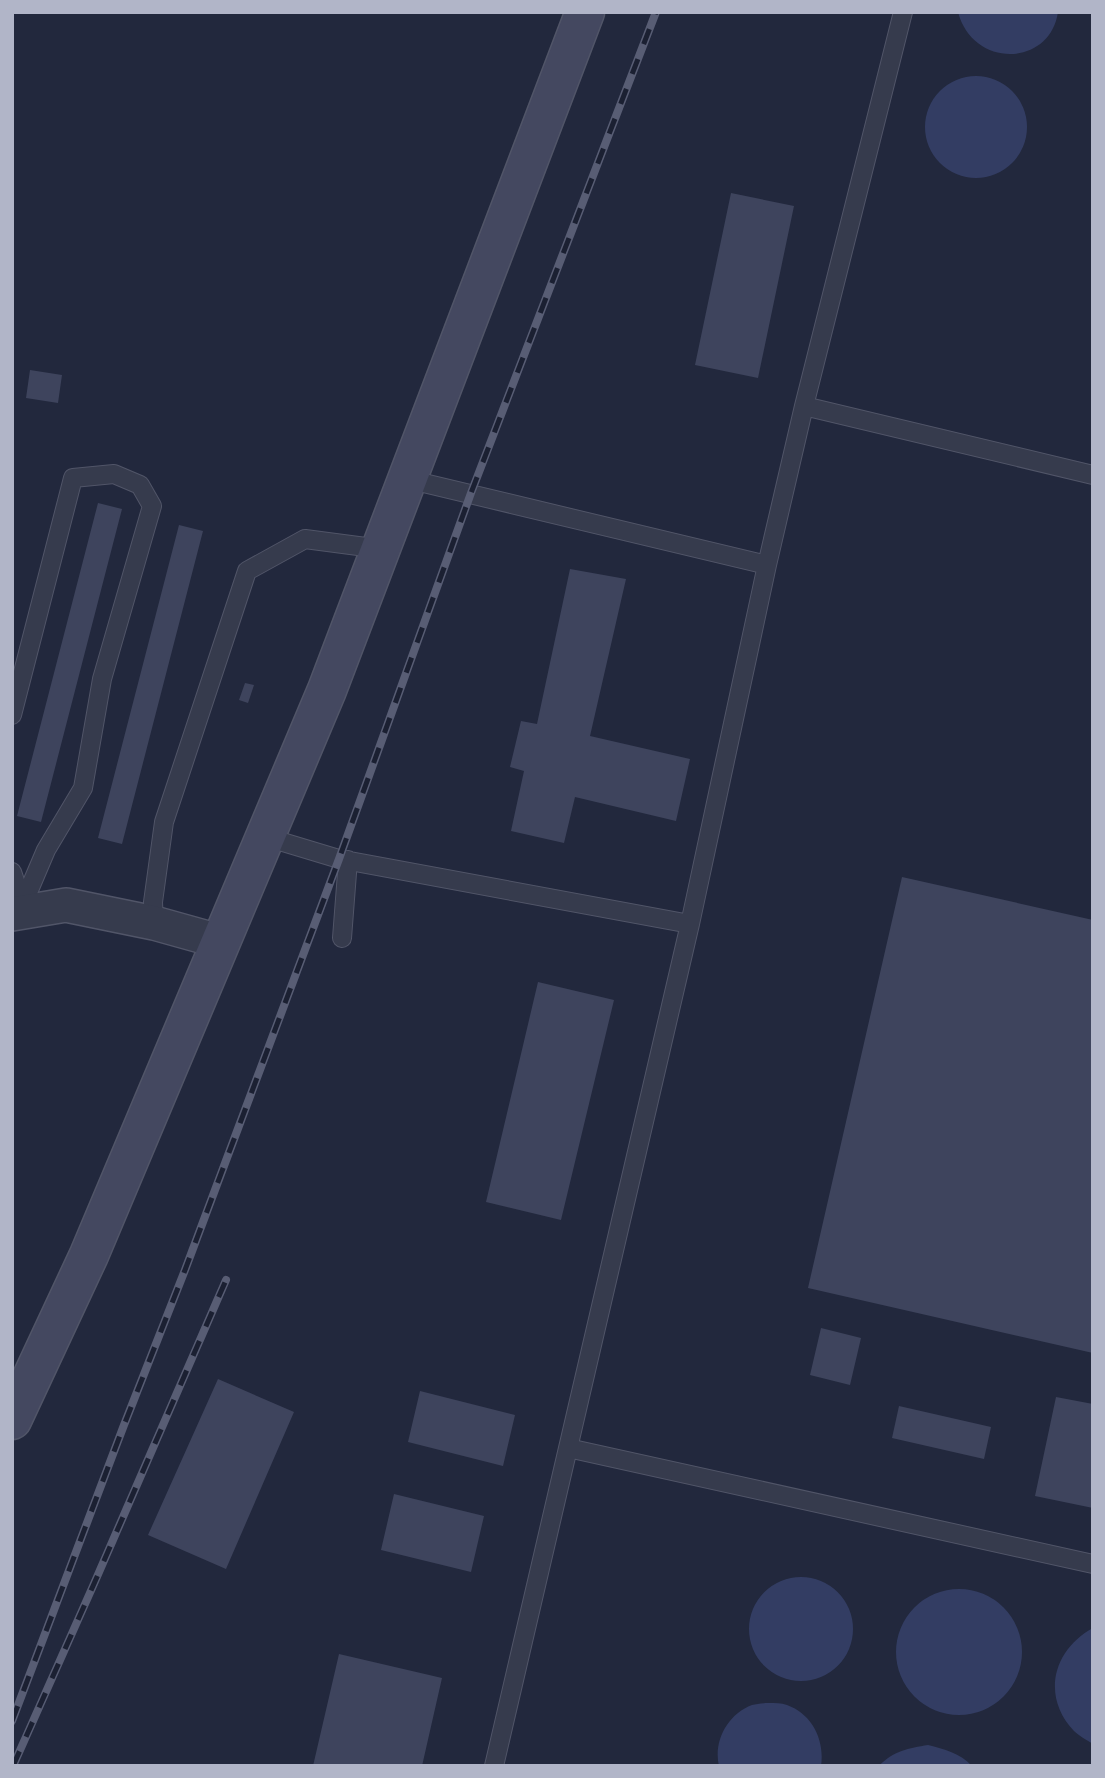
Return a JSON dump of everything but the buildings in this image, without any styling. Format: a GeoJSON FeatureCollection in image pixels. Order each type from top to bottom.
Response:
{"type":"FeatureCollection","features":[{"type":"Feature","properties":{"kind":"street"},"geometry":{"type":"LineString","coordinates":[[12,1420],[89,1255],[327,690],[585,12]]}},
{"type":"Feature","properties":{"kind":"street"},"geometry":{"type":"LineString","coordinates":[[20,910],[66,905],[154,923],[222,942]]}},
{"type":"Feature","properties":{"kind":"lane"},"geometry":{"type":"LineString","coordinates":[[494,1766],[690,925],[804,406],[903,12]]}},
{"type":"Feature","properties":{"kind":"lane"},"geometry":{"type":"LineString","coordinates":[[804,406],[1093,475]]}},
{"type":"Feature","properties":{"kind":"lane"},"geometry":{"type":"LineString","coordinates":[[12,715],[73,478],[114,474],[140,485],[152,506],[102,679],[83,788],[47,850],[20,910]]}},
{"type":"Feature","properties":{"kind":"lane"},"geometry":{"type":"LineString","coordinates":[[407,478],[767,565]]}},
{"type":"Feature","properties":{"kind":"lane"},"geometry":{"type":"LineString","coordinates":[[154,923],[153,902],[164,822],[247,571],[305,539],[381,549]]}},
{"type":"Feature","properties":{"kind":"lane"},"geometry":{"type":"LineString","coordinates":[[266,837],[348,860],[690,925]]}},
{"type":"Feature","properties":{"kind":"lane"},"geometry":{"type":"LineString","coordinates":[[342,938],[348,860]]}},
{"type":"Feature","properties":{"kind":"lane"},"geometry":{"type":"LineString","coordinates":[[12,872],[20,910]]}},
{"type":"Feature","properties":{"kind":"lane"},"geometry":{"type":"LineString","coordinates":[[568,1448],[1093,1564]]}},
{"type":"Feature","properties":{"kind":"water"},"geometry":{"type":"Polygon","coordinates":[[[958,12],[1058,12],[1052,30],[1041,43],[1027,51],[1011,54],[994,52],[979,44],[966,31],[958,12]]]}},
{"type":"Feature","properties":{"kind":"water"},"geometry":{"type":"Polygon","coordinates":[[[976,76],[996,80],[1012,91],[1023,107],[1027,127],[1023,147],[1012,163],[996,174],[976,178],[956,174],[940,163],[929,147],[925,127],[929,107],[940,91],[956,80],[976,76]]]}},
{"type":"Feature","properties":{"kind":"water"},"geometry":{"type":"Polygon","coordinates":[[[801,1577],[821,1581],[838,1592],[849,1609],[853,1629],[849,1649],[838,1666],[821,1677],[801,1681],[781,1677],[764,1666],[753,1649],[749,1629],[753,1609],[764,1592],[781,1581],[801,1577]]]}},
{"type":"Feature","properties":{"kind":"water"},"geometry":{"type":"Polygon","coordinates":[[[959,1589],[983,1594],[1004,1607],[1017,1628],[1022,1652],[1017,1676],[1004,1697],[983,1710],[959,1715],[935,1710],[914,1697],[901,1676],[896,1652],[901,1628],[914,1607],[935,1594],[959,1589]]]}},
{"type":"Feature","properties":{"kind":"water"},"geometry":{"type":"Polygon","coordinates":[[[1093,1628],[1093,1744],[1076,1733],[1064,1717],[1057,1703],[1055,1689],[1056,1675],[1069,1648],[1093,1628]]]}},
{"type":"Feature","properties":{"kind":"water"},"geometry":{"type":"Polygon","coordinates":[[[769,1703],[787,1705],[810,1721],[819,1738],[821,1766],[719,1766],[720,1738],[729,1722],[743,1709],[769,1703]]]}},
{"type":"Feature","properties":{"kind":"water"},"geometry":{"type":"Polygon","coordinates":[[[928,1745],[957,1755],[972,1766],[879,1766],[896,1754],[928,1745]]]}},
{"type":"Feature","properties":{"kind":"railway"},"geometry":{"type":"LineString","coordinates":[[12,1721],[339,859],[471,493],[656,12]]}},
{"type":"Feature","properties":{"kind":"railway"},"geometry":{"type":"LineString","coordinates":[[13,1766],[226,1280]]}}]}
